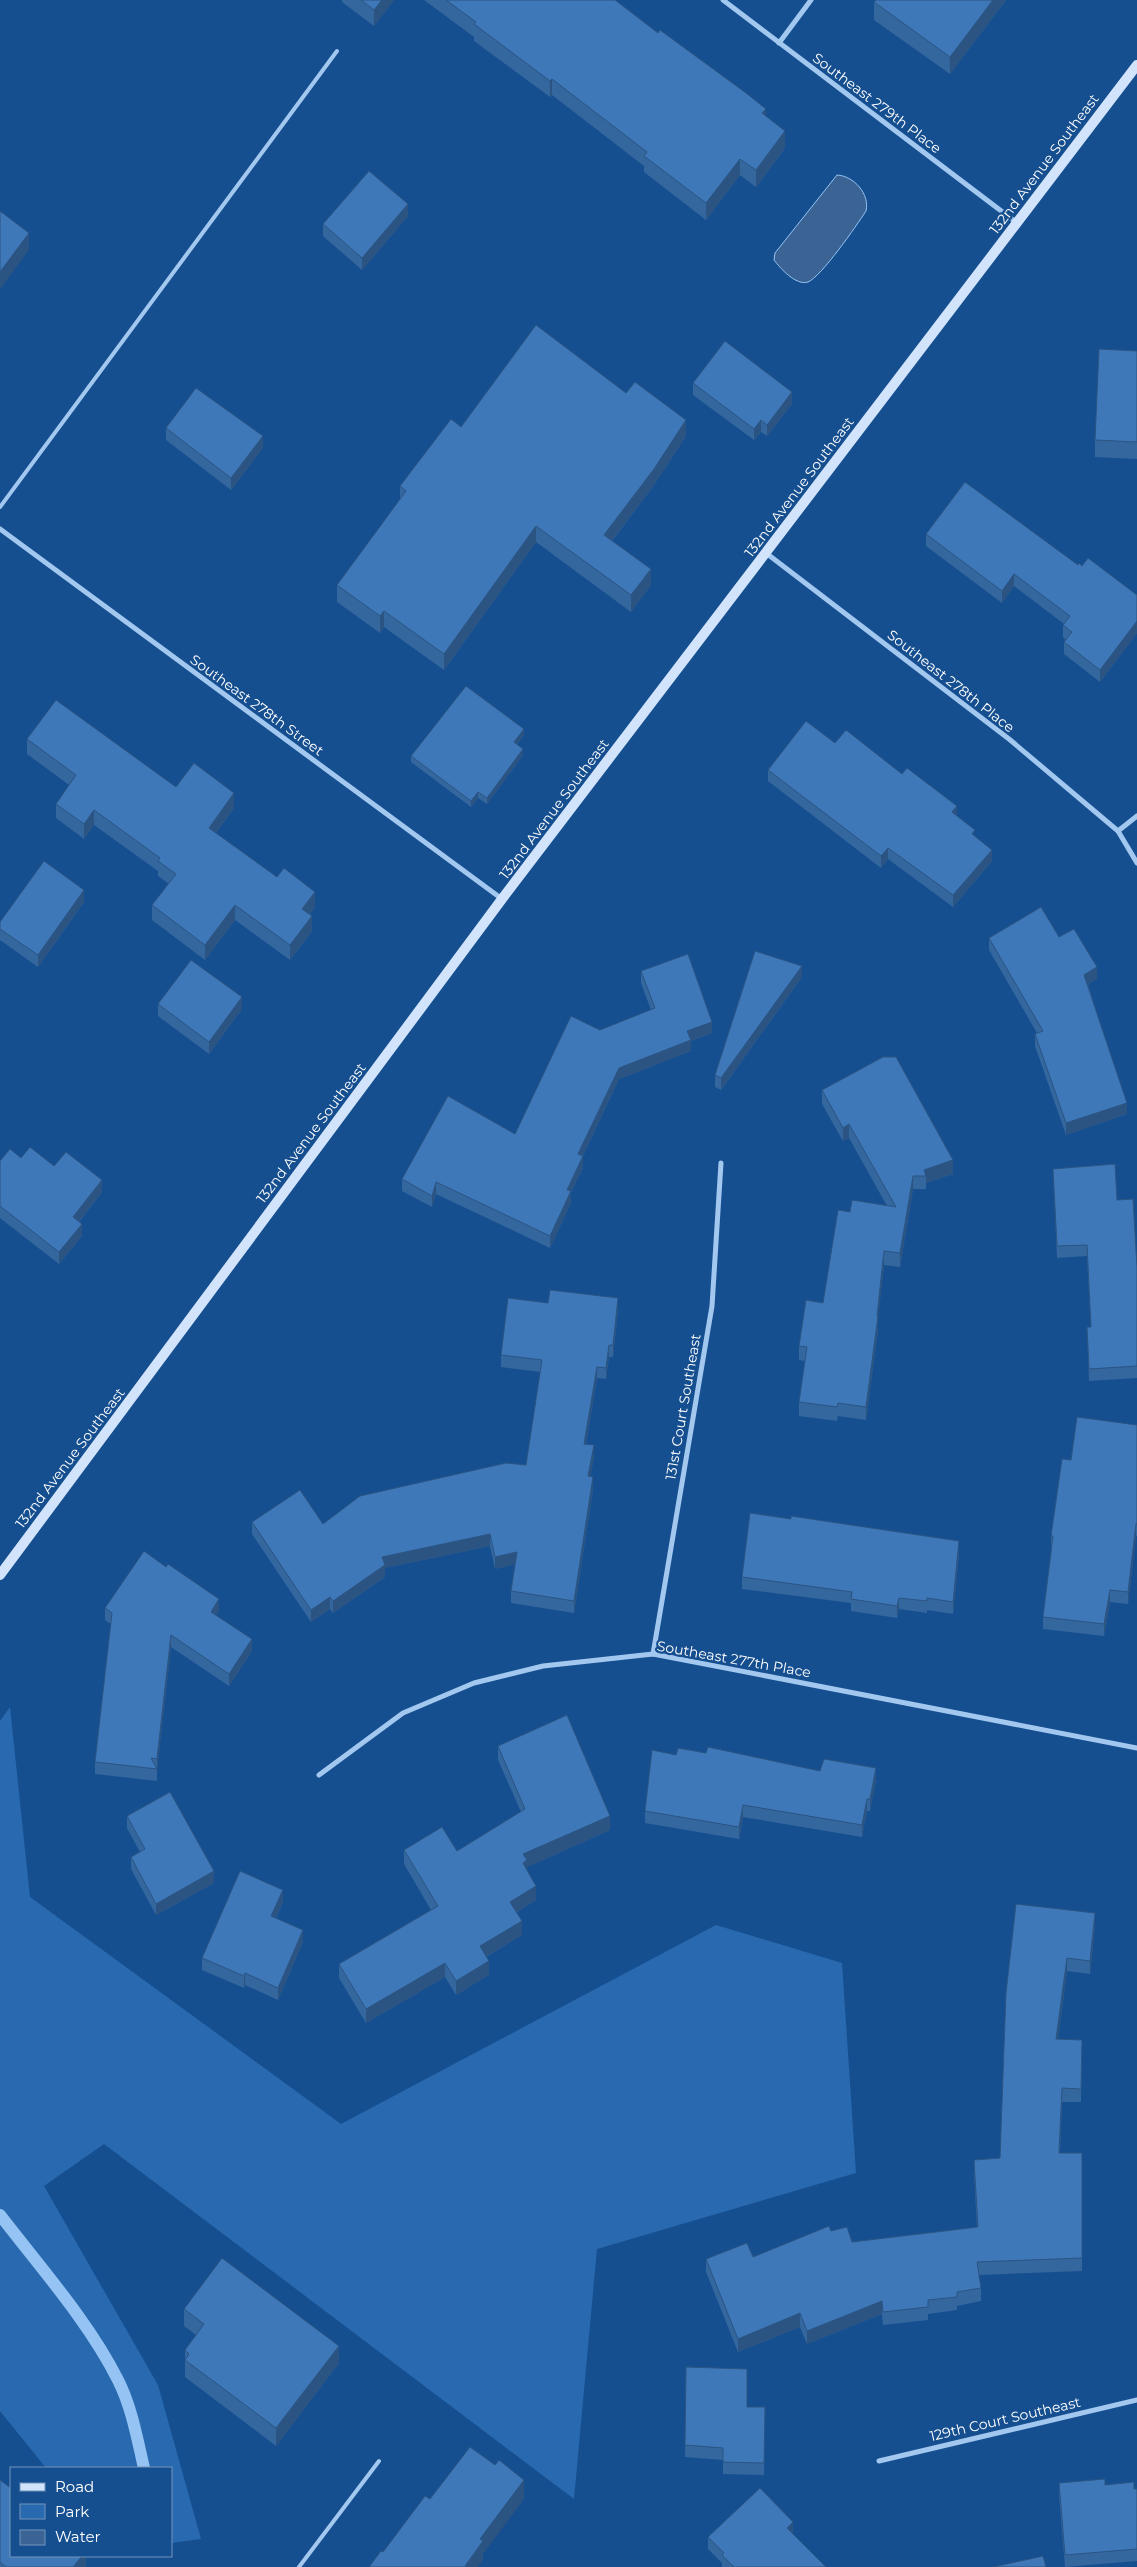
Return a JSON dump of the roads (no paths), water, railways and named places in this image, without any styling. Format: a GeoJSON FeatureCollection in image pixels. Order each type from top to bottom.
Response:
{"type":"FeatureCollection","features":[{"type":"Feature","properties":{"kind":"main road","name":"132nd Avenue Southeast"},"geometry":{"type":"LineString","coordinates":[[0,1575],[502,900],[1137,65]]}},
{"type":"Feature","properties":{"kind":"street","name":"Southeast 279th Place"},"geometry":{"type":"LineString","coordinates":[[723,0],[1017,223]]}},
{"type":"Feature","properties":{"kind":"street"},"geometry":{"type":"LineString","coordinates":[[779,43],[811,0]]}},
{"type":"Feature","properties":{"kind":"street","name":"Southeast 278th Street"},"geometry":{"type":"LineString","coordinates":[[0,529],[502,900]]}},
{"type":"Feature","properties":{"kind":"street","name":"Southeast 278th Place"},"geometry":{"type":"LineString","coordinates":[[766,553],[1009,739],[1118,831],[1137,863]]}},
{"type":"Feature","properties":{"kind":"street"},"geometry":{"type":"LineString","coordinates":[[1118,831],[1137,816]]}},
{"type":"Feature","properties":{"kind":"street","name":"131st Court Southeast"},"geometry":{"type":"LineString","coordinates":[[653,1654],[712,1306],[721,1163]]}},
{"type":"Feature","properties":{"kind":"street","name":"Southeast 277th Place"},"geometry":{"type":"LineString","coordinates":[[319,1775],[403,1713],[474,1683],[543,1666],[653,1654],[1137,1748]]}},
{"type":"Feature","properties":{"kind":"street","name":"129th Court Southeast"},"geometry":{"type":"LineString","coordinates":[[879,2461],[1137,2400]]}},
{"type":"Feature","properties":{"kind":"lane"},"geometry":{"type":"LineString","coordinates":[[0,506],[338,51]]}},
{"type":"Feature","properties":{"kind":"lane"},"geometry":{"type":"LineString","coordinates":[[299,2567],[379,2461]]}},
{"type":"Feature","properties":{"kind":"water"},"geometry":{"type":"Polygon","coordinates":[[[837,175],[855,182],[866,198],[866,211],[821,271],[808,282],[803,283],[784,272],[774,260],[775,253],[837,175]]]}},
{"type":"Feature","properties":{"kind":"waterway"},"geometry":{"type":"LineString","coordinates":[[0,2215],[63,2295],[106,2358],[127,2401],[144,2467]]}}]}
